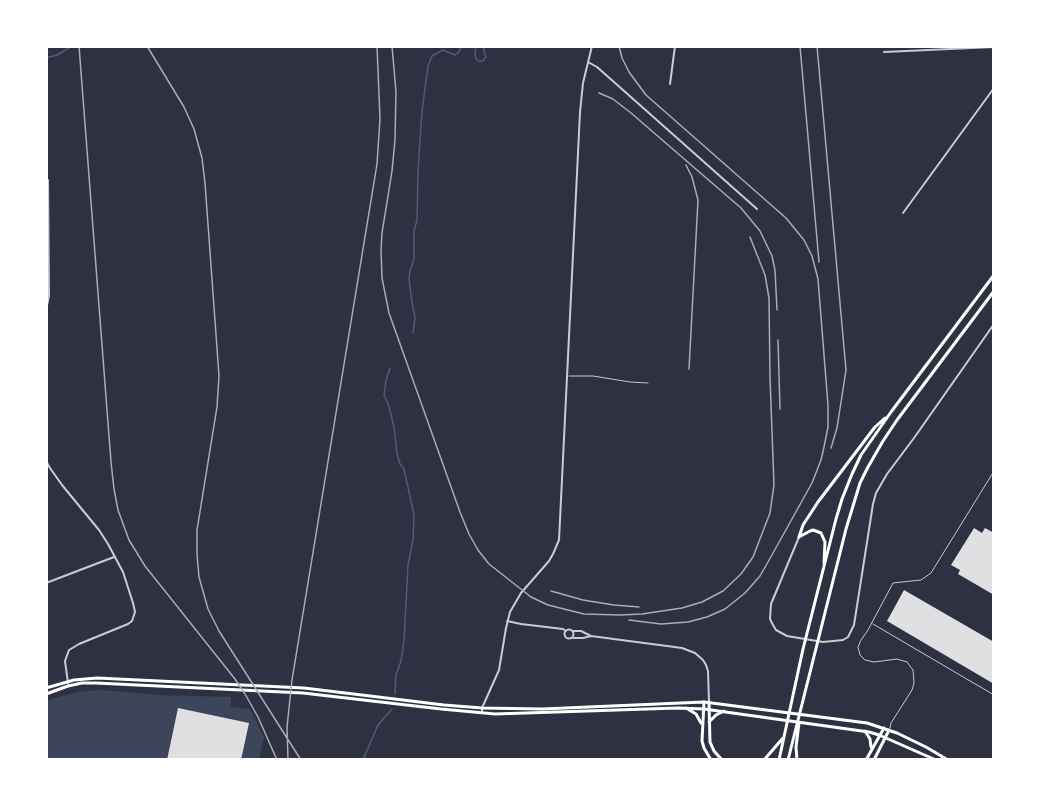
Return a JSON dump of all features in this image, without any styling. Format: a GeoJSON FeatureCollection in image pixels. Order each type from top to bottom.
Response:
{"type":"FeatureCollection","features":[{"type":"Feature","properties":{"kind":"main road"},"geometry":{"type":"LineString","coordinates":[[779,759],[803,649],[839,509],[852,474],[861,455],[891,412],[993,275]]}},
{"type":"Feature","properties":{"kind":"main road"},"geometry":{"type":"LineString","coordinates":[[788,759],[856,493],[868,467],[897,420],[993,291]]}},
{"type":"Feature","properties":{"kind":"main road"},"geometry":{"type":"LineString","coordinates":[[798,537],[818,502],[875,427],[891,412]]}},
{"type":"Feature","properties":{"kind":"main road"},"geometry":{"type":"LineString","coordinates":[[798,537],[813,530],[823,535],[825,548],[822,577]]}},
{"type":"Feature","properties":{"kind":"main road"},"geometry":{"type":"LineString","coordinates":[[46,688],[88,678],[278,687],[482,713],[709,709],[865,731],[936,759]]}},
{"type":"Feature","properties":{"kind":"main road"},"geometry":{"type":"LineString","coordinates":[[46,694],[68,684]]}},
{"type":"Feature","properties":{"kind":"main road"},"geometry":{"type":"LineString","coordinates":[[333,694],[482,708],[542,709],[709,702],[853,721],[884,728],[948,759]]}},
{"type":"Feature","properties":{"kind":"main road"},"geometry":{"type":"LineString","coordinates":[[704,702],[702,741],[711,759]]}},
{"type":"Feature","properties":{"kind":"main road"},"geometry":{"type":"LineString","coordinates":[[709,702],[712,747],[722,759]]}},
{"type":"Feature","properties":{"kind":"main road"},"geometry":{"type":"LineString","coordinates":[[686,708],[696,714],[702,728]]}},
{"type":"Feature","properties":{"kind":"main road"},"geometry":{"type":"LineString","coordinates":[[709,722],[724,711]]}},
{"type":"Feature","properties":{"kind":"main road"},"geometry":{"type":"LineString","coordinates":[[866,759],[884,728]]}},
{"type":"Feature","properties":{"kind":"main road"},"geometry":{"type":"LineString","coordinates":[[874,759],[890,730]]}},
{"type":"Feature","properties":{"kind":"main road"},"geometry":{"type":"LineString","coordinates":[[865,731],[870,739],[871,749]]}},
{"type":"Feature","properties":{"kind":"main road"},"geometry":{"type":"LineString","coordinates":[[795,736],[797,759]]}},
{"type":"Feature","properties":{"kind":"main road"},"geometry":{"type":"LineString","coordinates":[[764,759],[784,737]]}},
{"type":"Feature","properties":{"kind":"street"},"geometry":{"type":"LineString","coordinates":[[482,713],[482,708],[499,670],[510,612],[521,593],[549,561],[559,540],[580,112],[583,83],[592,46]]}},
{"type":"Feature","properties":{"kind":"street"},"geometry":{"type":"LineString","coordinates":[[670,84],[675,46]]}},
{"type":"Feature","properties":{"kind":"street"},"geometry":{"type":"LineString","coordinates":[[884,52],[993,47]]}},
{"type":"Feature","properties":{"kind":"street"},"geometry":{"type":"LineString","coordinates":[[588,62],[597,67],[757,209]]}},
{"type":"Feature","properties":{"kind":"street"},"geometry":{"type":"LineString","coordinates":[[903,213],[993,88]]}},
{"type":"Feature","properties":{"kind":"street"},"geometry":{"type":"LineString","coordinates":[[46,310],[49,296],[48,180]]}},
{"type":"Feature","properties":{"kind":"street"},"geometry":{"type":"LineString","coordinates":[[798,537],[771,604],[770,619],[776,630],[787,636],[824,642],[843,640],[848,637],[854,625],[876,493],[993,324]]}},
{"type":"Feature","properties":{"kind":"street"},"geometry":{"type":"LineString","coordinates":[[46,461],[62,485],[99,530],[123,572],[134,603],[134,618],[128,624],[69,650],[65,661],[68,684]]}},
{"type":"Feature","properties":{"kind":"street"},"geometry":{"type":"LineString","coordinates":[[46,583],[115,556]]}},
{"type":"Feature","properties":{"kind":"street"},"geometry":{"type":"LineString","coordinates":[[507,621],[566,631],[581,630],[591,636]]}},
{"type":"Feature","properties":{"kind":"street"},"geometry":{"type":"LineString","coordinates":[[566,631],[567,638],[591,636],[682,648],[695,653],[704,660],[706,665],[709,702]]}},
{"type":"Feature","properties":{"kind":"street"},"geometry":{"type":"LineString","coordinates":[[572,631],[574,635],[572,638]]}},
{"type":"Feature","properties":{"kind":"street"},"geometry":{"type":"LineString","coordinates":[[704,702],[708,694]]}},
{"type":"Feature","properties":{"kind":"lane"},"geometry":{"type":"LineString","coordinates":[[567,375],[648,383]]}},
{"type":"Feature","properties":{"kind":"lane"},"geometry":{"type":"LineString","coordinates":[[884,728],[891,723],[903,706],[914,683],[913,670],[907,662],[897,659],[874,662],[865,660],[860,656],[858,647],[893,583],[921,580],[931,573],[993,471]]}},
{"type":"Feature","properties":{"kind":"lane"},"geometry":{"type":"LineString","coordinates":[[872,623],[993,694]]}},
{"type":"Feature","properties":{"kind":"lane"},"geometry":{"type":"LineString","coordinates":[[890,730],[891,723]]}},
{"type":"Feature","properties":{"kind":"shaded area"},"geometry":{"type":"Polygon","coordinates":[[[99,690],[155,695],[231,697],[231,707],[250,709],[264,737],[259,759],[47,760],[47,702],[78,692],[99,690]]]}},
{"type":"Feature","properties":{"kind":"building"},"geometry":{"type":"Polygon","coordinates":[[[974,528],[982,533],[985,528],[994,533],[994,595],[958,574],[960,570],[951,565],[974,528]]]}},
{"type":"Feature","properties":{"kind":"building"},"geometry":{"type":"Polygon","coordinates":[[[904,590],[994,642],[994,684],[887,621],[904,590]]]}},
{"type":"Feature","properties":{"kind":"building"},"geometry":{"type":"Polygon","coordinates":[[[178,708],[249,723],[241,760],[167,760],[178,708]]]}},
{"type":"Feature","properties":{"kind":"waterway"},"geometry":{"type":"LineString","coordinates":[[413,333],[415,318],[409,278],[414,259],[422,111],[428,66],[432,56],[443,50],[455,55],[462,46]]}},
{"type":"Feature","properties":{"kind":"waterway"},"geometry":{"type":"LineString","coordinates":[[476,46],[475,54],[479,61],[483,61],[486,57],[484,46]]}},
{"type":"Feature","properties":{"kind":"waterway"},"geometry":{"type":"LineString","coordinates":[[46,58],[69,48]]}},
{"type":"Feature","properties":{"kind":"waterway"},"geometry":{"type":"LineString","coordinates":[[390,368],[384,396],[388,403],[397,454],[404,469],[414,515],[413,540],[408,565],[404,641],[396,675],[395,694]]}},
{"type":"Feature","properties":{"kind":"waterway"},"geometry":{"type":"LineString","coordinates":[[363,760],[378,725],[392,709]]}},
{"type":"Feature","properties":{"kind":"railway"},"geometry":{"type":"LineString","coordinates":[[79,46],[111,462],[118,510],[129,540],[145,566],[245,694],[277,760]]}},
{"type":"Feature","properties":{"kind":"railway"},"geometry":{"type":"LineString","coordinates":[[147,46],[184,107],[194,129],[202,158],[205,183],[219,376],[217,407],[197,530],[199,577],[208,609],[219,631],[301,760]]}},
{"type":"Feature","properties":{"kind":"railway"},"geometry":{"type":"LineString","coordinates":[[288,760],[287,727],[292,680],[377,164],[380,119],[377,46]]}},
{"type":"Feature","properties":{"kind":"railway"},"geometry":{"type":"LineString","coordinates":[[392,46],[396,92],[395,140],[381,250],[382,278],[389,313],[469,534],[489,564],[531,597],[548,605],[584,614],[642,614],[682,608],[702,602],[723,591],[741,574],[753,557],[770,513],[774,485],[769,298],[765,275],[750,237]]}},
{"type":"Feature","properties":{"kind":"railway"},"geometry":{"type":"LineString","coordinates":[[619,46],[629,72],[646,95],[786,218],[804,240],[812,256],[818,279],[828,405],[828,427],[824,447],[812,483],[760,576],[745,593],[725,609],[688,622],[661,624],[629,620]]}},
{"type":"Feature","properties":{"kind":"railway"},"geometry":{"type":"LineString","coordinates":[[800,46],[819,262]]}},
{"type":"Feature","properties":{"kind":"railway"},"geometry":{"type":"LineString","coordinates":[[817,46],[846,370],[837,428],[831,448]]}},
{"type":"Feature","properties":{"kind":"railway"},"geometry":{"type":"LineString","coordinates":[[599,93],[613,99],[631,113],[741,208],[760,231],[772,256],[777,310]]}},
{"type":"Feature","properties":{"kind":"railway"},"geometry":{"type":"LineString","coordinates":[[686,165],[698,200],[689,369]]}},
{"type":"Feature","properties":{"kind":"railway"},"geometry":{"type":"LineString","coordinates":[[778,340],[780,409]]}},
{"type":"Feature","properties":{"kind":"railway"},"geometry":{"type":"LineString","coordinates":[[551,591],[583,600],[639,607]]}}]}
